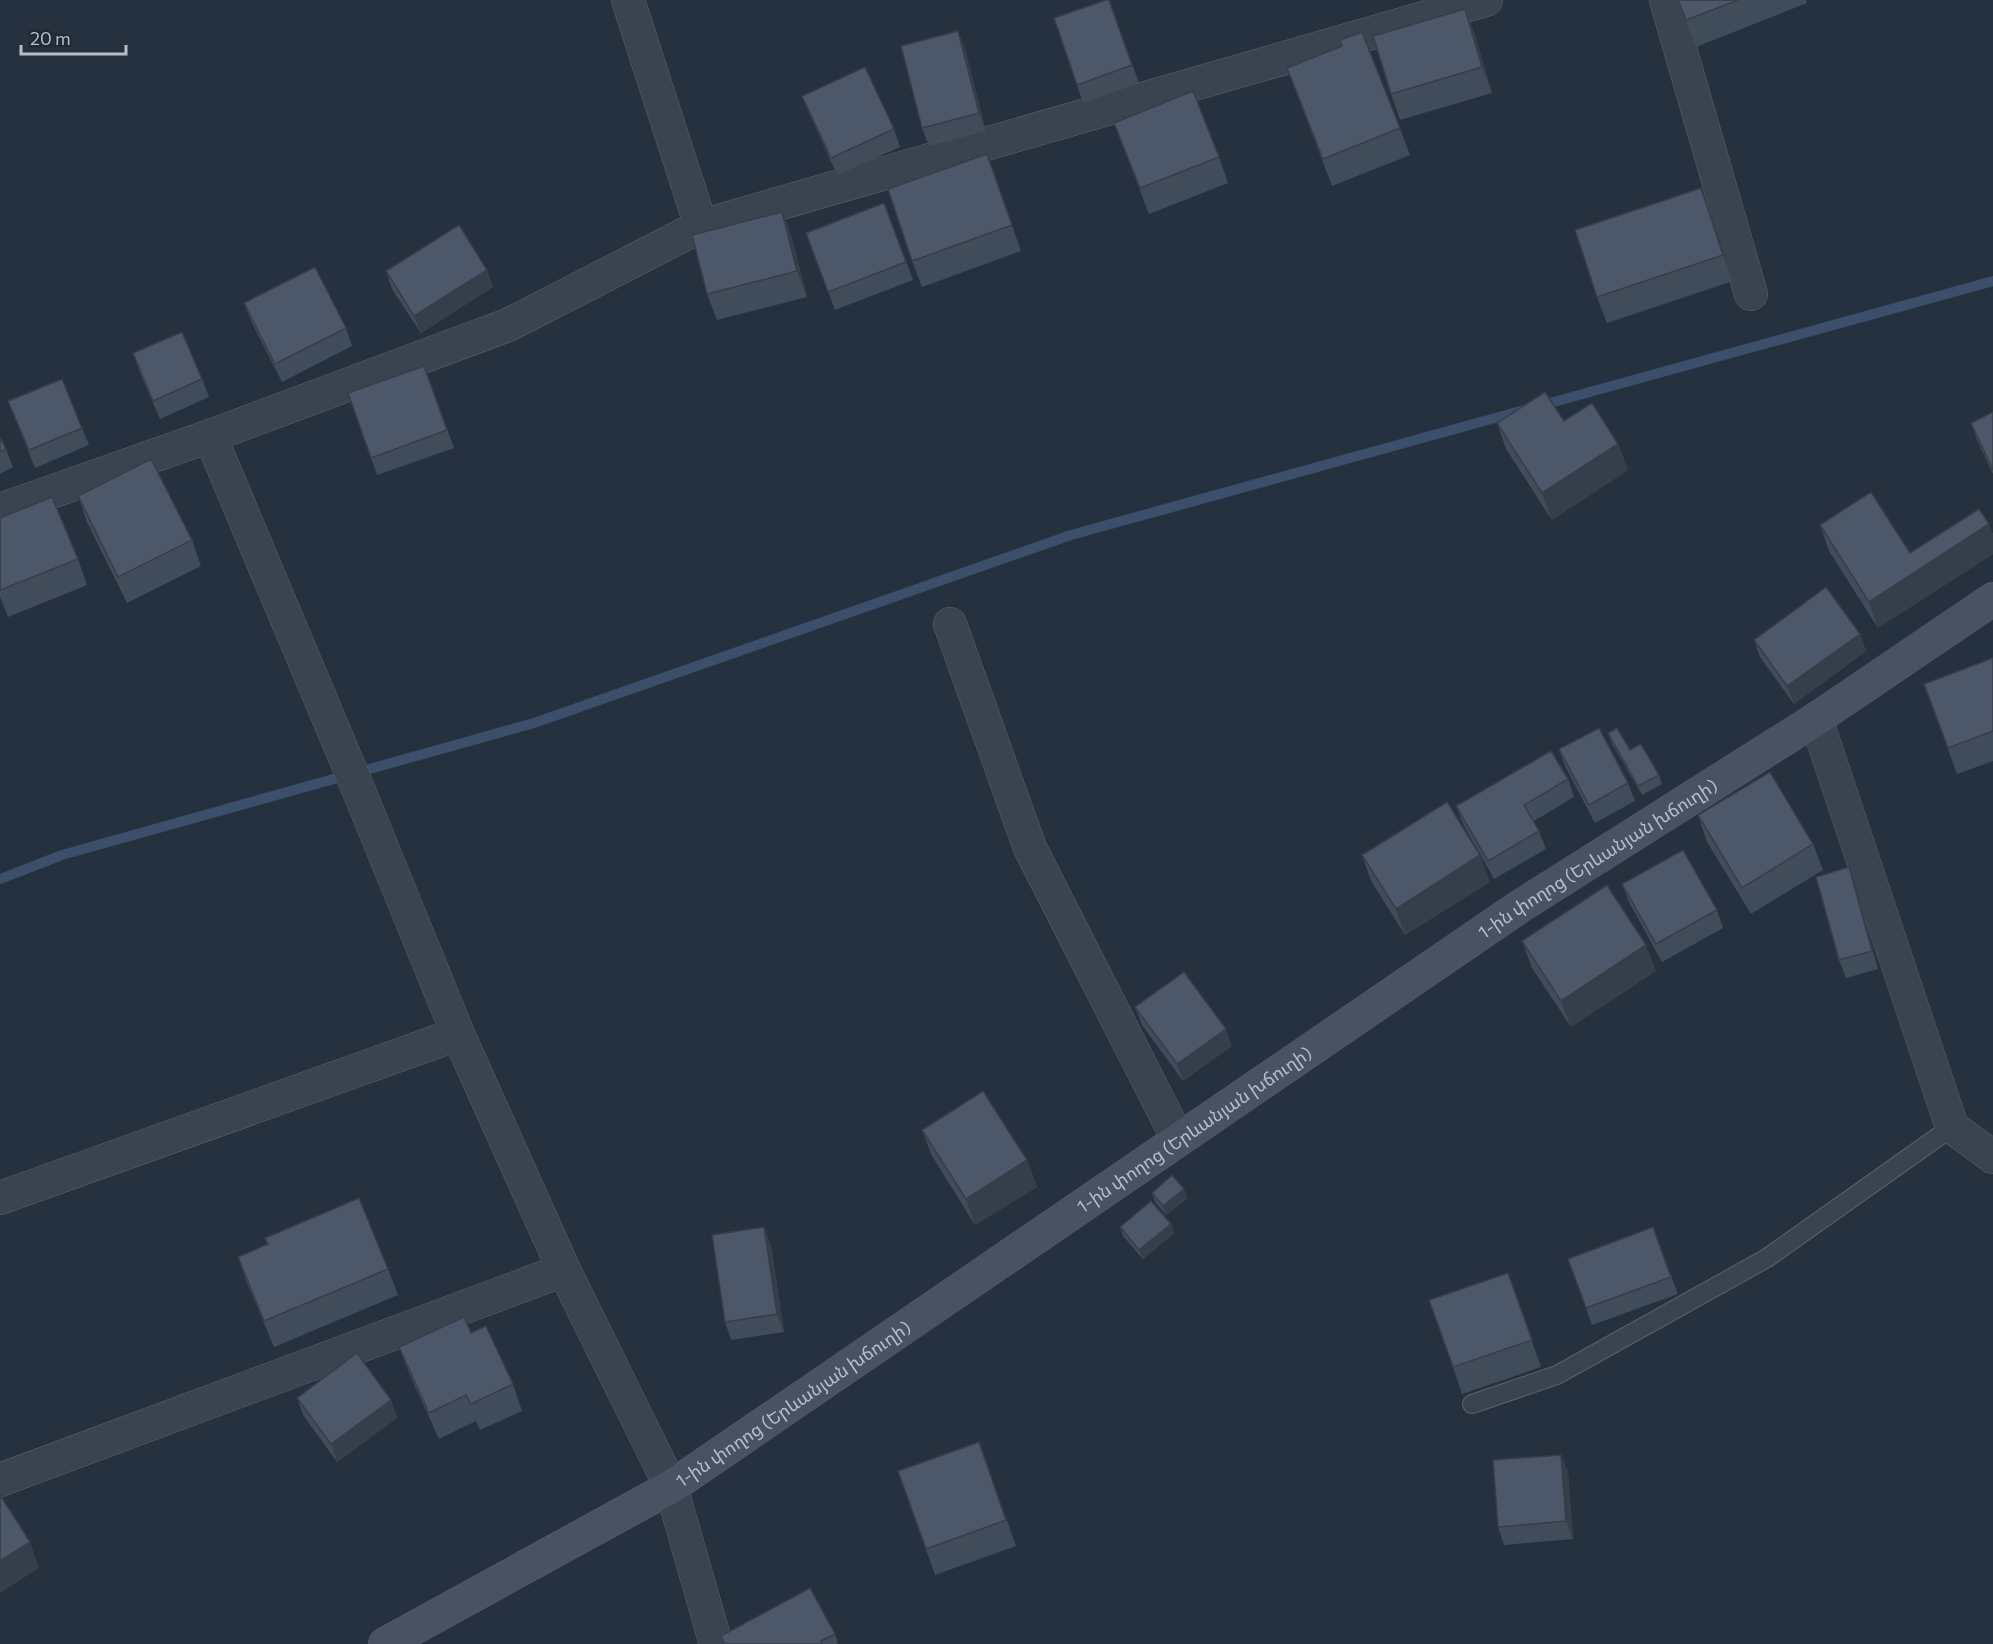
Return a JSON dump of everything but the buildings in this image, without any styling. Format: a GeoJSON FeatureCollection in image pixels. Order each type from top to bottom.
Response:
{"type":"FeatureCollection","features":[{"type":"Feature","properties":{"kind":"main road","name":"1-ին փողոց (Երևանյան խճուղի)"},"geometry":{"type":"LineString","coordinates":[[385,1644],[671,1487],[1519,907],[1816,719],[1993,599]]}},
{"type":"Feature","properties":{"kind":"street"},"geometry":{"type":"LineString","coordinates":[[628,0],[701,226]]}},
{"type":"Feature","properties":{"kind":"street"},"geometry":{"type":"LineString","coordinates":[[0,510],[210,436],[508,325],[701,226],[1486,0]]}},
{"type":"Feature","properties":{"kind":"street"},"geometry":{"type":"LineString","coordinates":[[1666,0],[1751,294]]}},
{"type":"Feature","properties":{"kind":"street"},"geometry":{"type":"LineString","coordinates":[[210,436],[458,1034],[564,1270],[671,1487],[716,1644]]}},
{"type":"Feature","properties":{"kind":"street"},"geometry":{"type":"LineString","coordinates":[[950,624],[1030,848],[1178,1139]]}},
{"type":"Feature","properties":{"kind":"street"},"geometry":{"type":"LineString","coordinates":[[1816,719],[1952,1127],[1993,1157]]}},
{"type":"Feature","properties":{"kind":"street"},"geometry":{"type":"LineString","coordinates":[[0,1197],[458,1034]]}},
{"type":"Feature","properties":{"kind":"street"},"geometry":{"type":"LineString","coordinates":[[0,1480],[564,1270]]}},
{"type":"Feature","properties":{"kind":"lane"},"geometry":{"type":"LineString","coordinates":[[1472,1404],[1557,1375],[1767,1258],[1952,1127]]}},
{"type":"Feature","properties":{"kind":"waterway"},"geometry":{"type":"LineString","coordinates":[[1539,406],[1993,281]]}},
{"type":"Feature","properties":{"kind":"waterway"},"geometry":{"type":"LineString","coordinates":[[0,879],[62,855],[534,723],[1071,535],[1524,410]]}}]}
